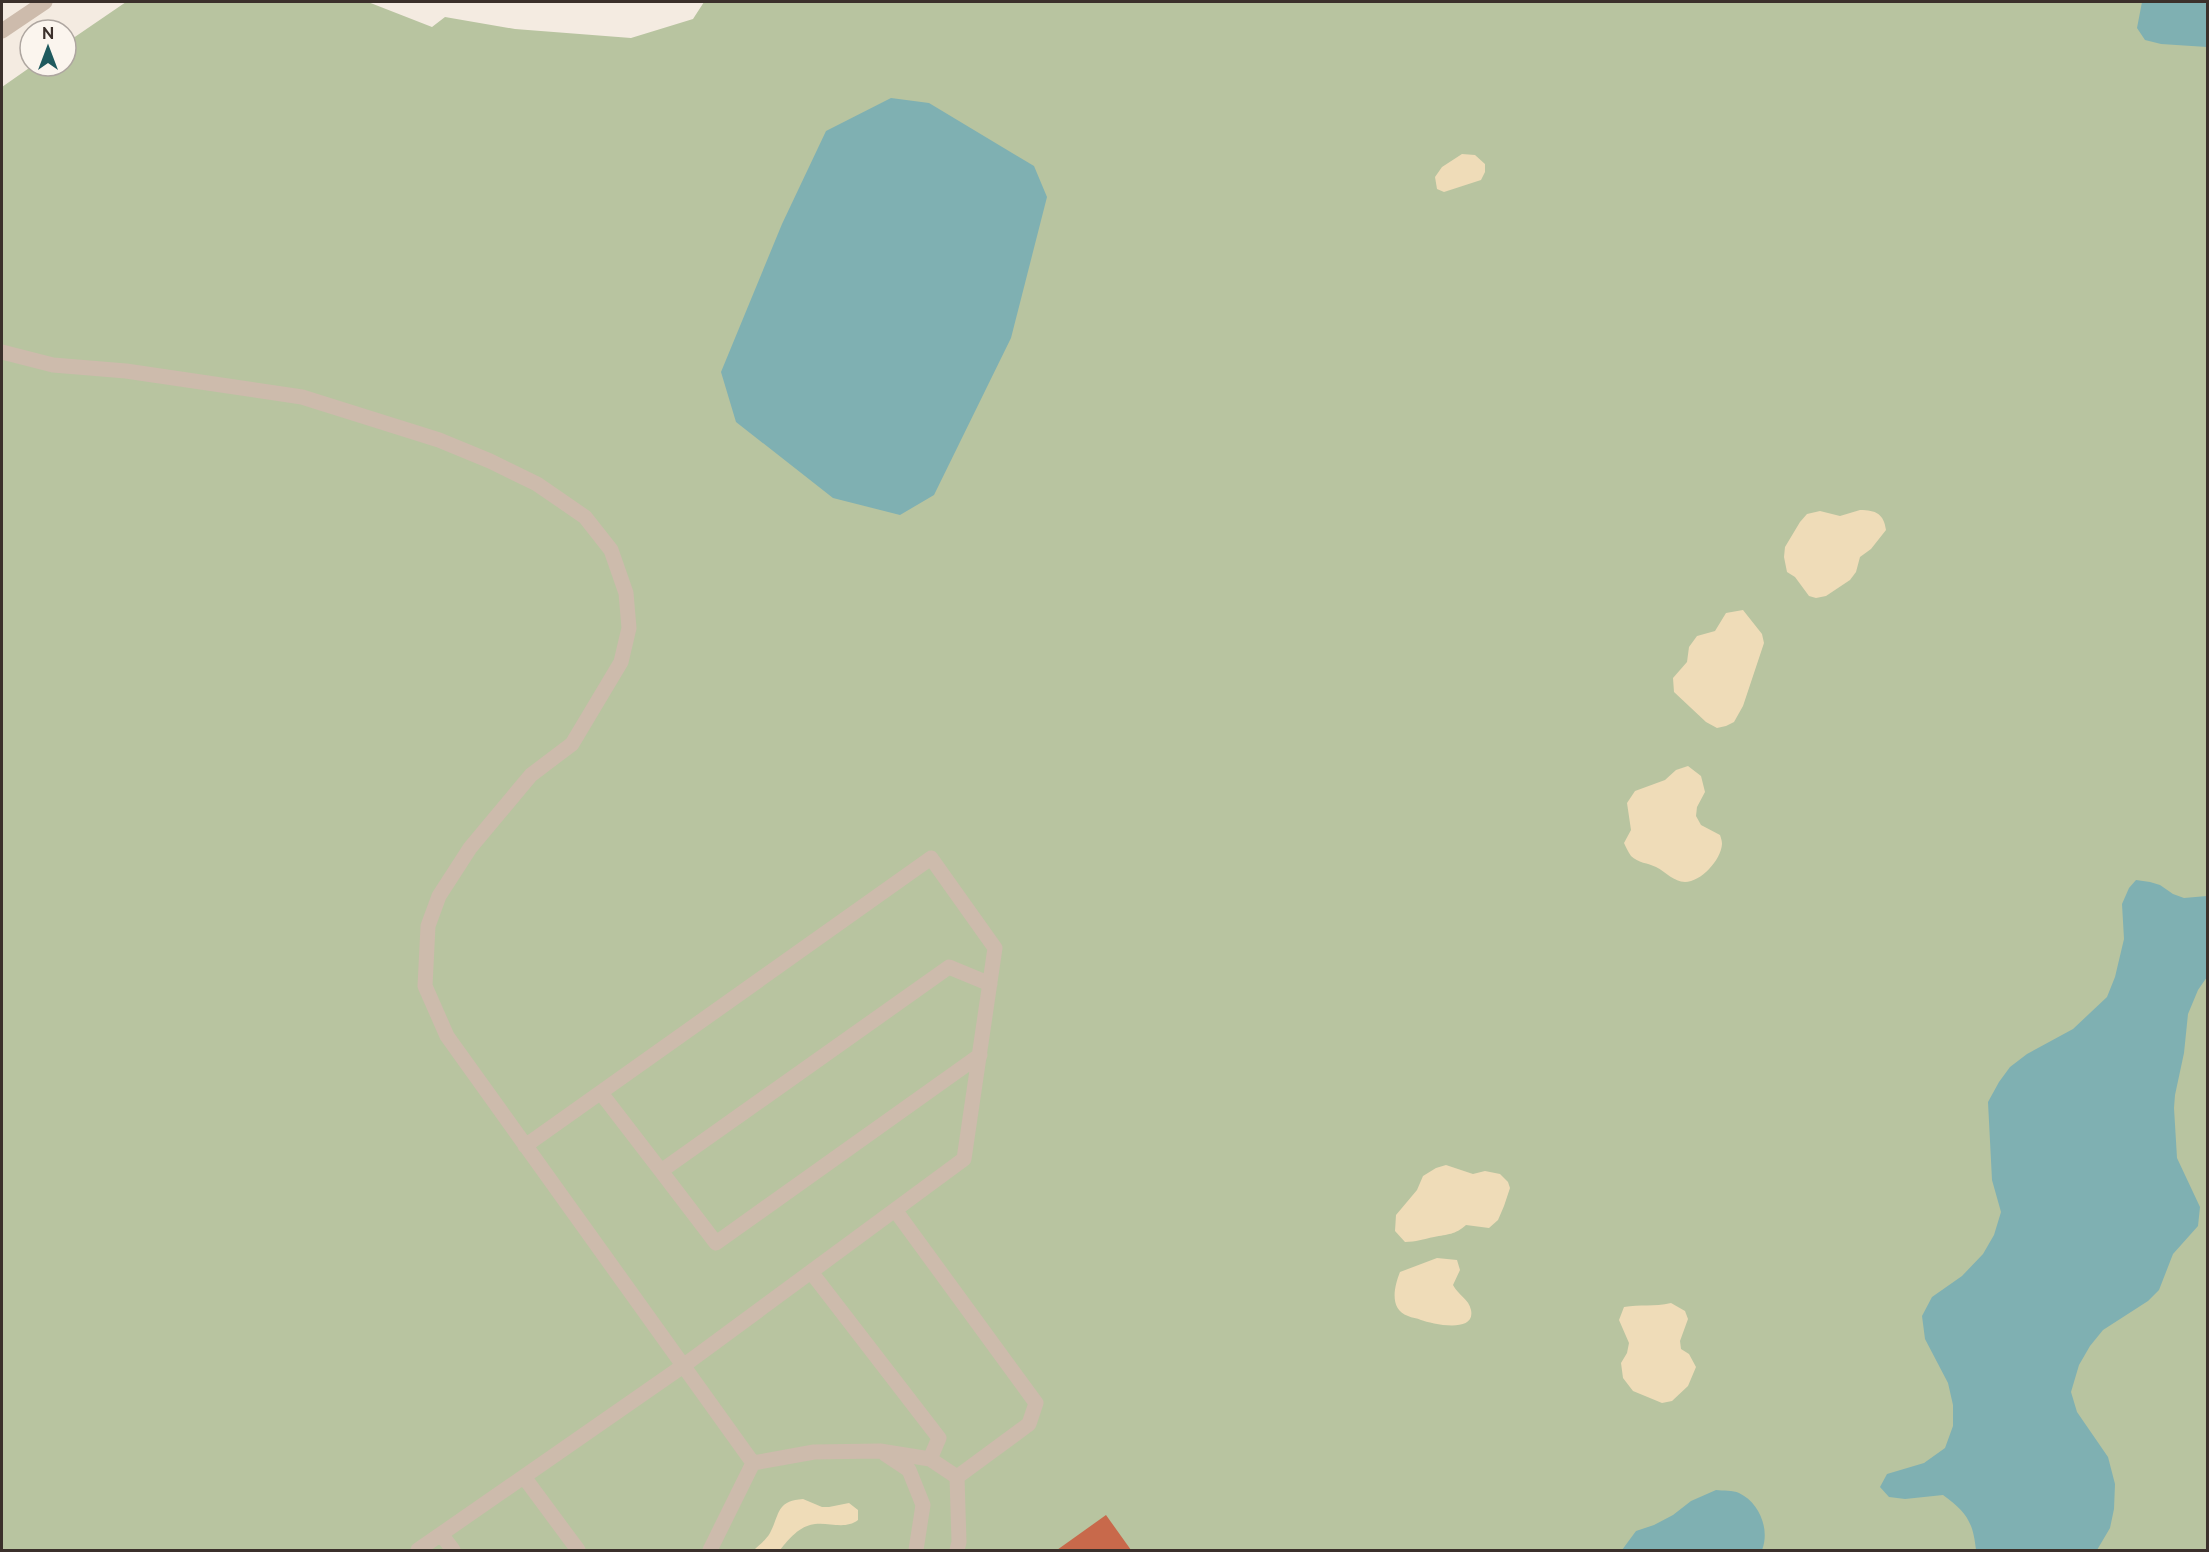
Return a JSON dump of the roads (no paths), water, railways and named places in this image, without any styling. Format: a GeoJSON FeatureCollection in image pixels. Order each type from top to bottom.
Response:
{"type":"FeatureCollection","features":[{"type":"Feature","properties":{"kind":"street"},"geometry":{"type":"LineString","coordinates":[[2,30],[45,2]]}},
{"type":"Feature","properties":{"kind":"street"},"geometry":{"type":"LineString","coordinates":[[2,352],[53,365],[126,371],[302,397],[439,440],[537,484],[585,518],[611,550],[626,593],[629,628],[621,662],[572,744],[531,775],[470,848],[439,896],[428,926],[425,986],[447,1036],[753,1463]]}},
{"type":"Feature","properties":{"kind":"street"},"geometry":{"type":"LineString","coordinates":[[418,1551],[683,1366],[964,1158],[995,948],[931,858],[525,1146]]}},
{"type":"Feature","properties":{"kind":"street"},"geometry":{"type":"LineString","coordinates":[[661,1171],[949,967],[990,984]]}},
{"type":"Feature","properties":{"kind":"street"},"geometry":{"type":"LineString","coordinates":[[601,1092],[716,1244],[980,1055]]}},
{"type":"Feature","properties":{"kind":"street"},"geometry":{"type":"LineString","coordinates":[[895,1210],[1036,1403],[1029,1424],[957,1478]]}},
{"type":"Feature","properties":{"kind":"street"},"geometry":{"type":"LineString","coordinates":[[811,1272],[939,1438],[930,1459]]}},
{"type":"Feature","properties":{"kind":"street"},"geometry":{"type":"LineString","coordinates":[[753,1463],[814,1452],[880,1451],[930,1459],[957,1478]]}},
{"type":"Feature","properties":{"kind":"street"},"geometry":{"type":"LineString","coordinates":[[880,1451],[909,1470],[923,1505],[916,1551]]}},
{"type":"Feature","properties":{"kind":"street"},"geometry":{"type":"LineString","coordinates":[[710,1551],[753,1463]]}},
{"type":"Feature","properties":{"kind":"street"},"geometry":{"type":"LineString","coordinates":[[524,1478],[578,1551]]}},
{"type":"Feature","properties":{"kind":"street"},"geometry":{"type":"LineString","coordinates":[[957,1478],[959,1542],[957,1551]]}},
{"type":"Feature","properties":{"kind":"street"},"geometry":{"type":"LineString","coordinates":[[441,1534],[453,1551]]}},
{"type":"Feature","properties":{"kind":"water"},"geometry":{"type":"Polygon","coordinates":[[[2142,2],[2207,2],[2207,47],[2161,44],[2145,40],[2137,28],[2142,2]]]}},
{"type":"Feature","properties":{"kind":"water"},"geometry":{"type":"Polygon","coordinates":[[[891,98],[929,103],[1034,166],[1047,197],[1011,338],[934,495],[900,515],[833,498],[736,422],[721,372],[782,224],[826,131],[891,98]]]}},
{"type":"Feature","properties":{"kind":"water"},"geometry":{"type":"Polygon","coordinates":[[[2136,880],[2160,885],[2184,898],[2207,896],[2207,977],[2198,990],[2188,1014],[2174,1108],[2177,1158],[2200,1207],[2198,1226],[2173,1254],[2159,1290],[2148,1301],[2103,1330],[2079,1365],[2071,1392],[2077,1412],[2108,1457],[2115,1484],[2114,1509],[2110,1528],[2097,1550],[1976,1550],[1973,1532],[1967,1518],[1943,1495],[1905,1499],[1889,1497],[1880,1487],[1887,1474],[1924,1463],[1945,1448],[1953,1426],[1953,1405],[1948,1383],[1925,1339],[1922,1316],[1932,1297],[1962,1276],[1983,1254],[1994,1235],[2001,1212],[1992,1180],[1988,1102],[2010,1067],[2027,1054],[2073,1029],[2107,997],[2115,977],[2124,939],[2122,904],[2129,888],[2136,880]]]}},
{"type":"Feature","properties":{"kind":"water"},"geometry":{"type":"Polygon","coordinates":[[[1716,1490],[1737,1492],[1753,1503],[1764,1526],[1762,1550],[1622,1550],[1636,1531],[1654,1525],[1673,1515],[1691,1501],[1716,1490]]]}}]}
